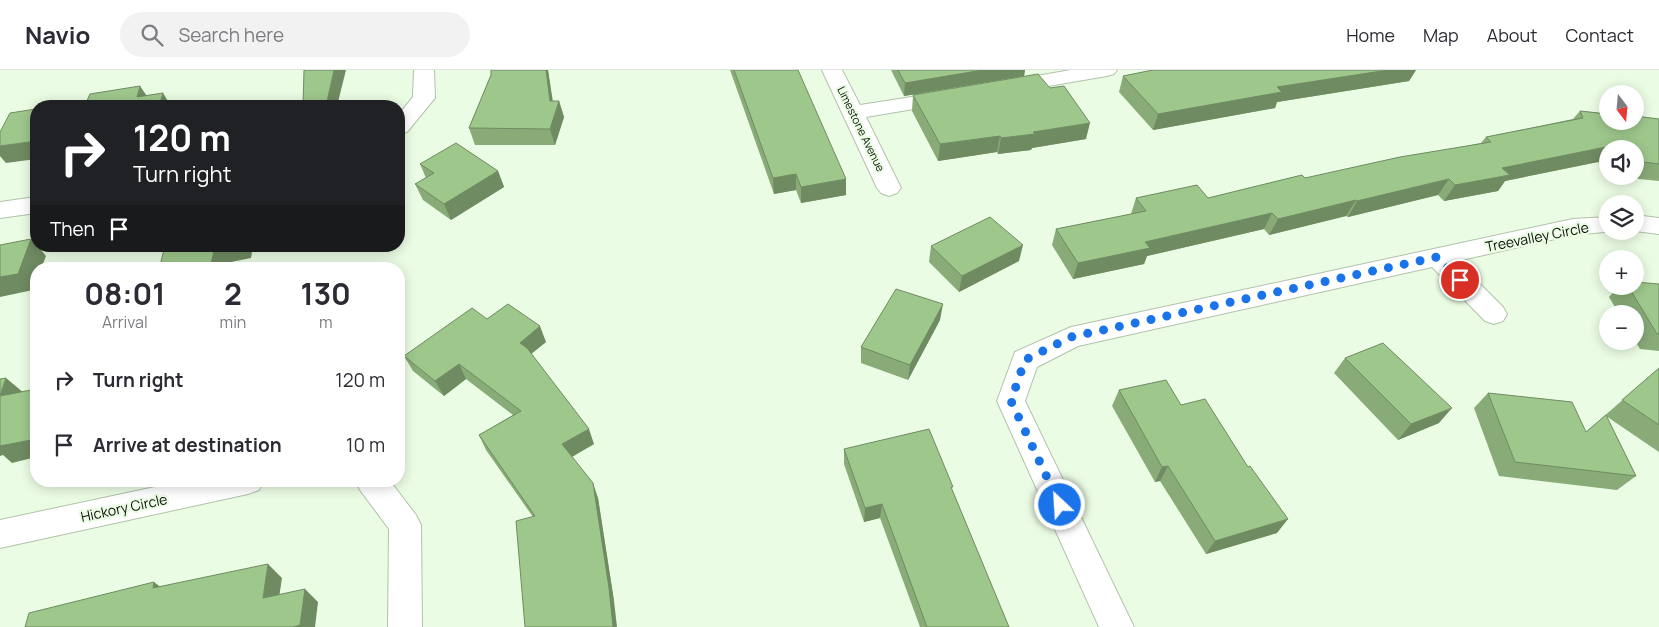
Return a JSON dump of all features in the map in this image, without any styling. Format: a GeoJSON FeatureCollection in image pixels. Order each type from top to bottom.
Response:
{"type":"FeatureCollection","features":[{"type":"Feature","properties":{"kind":"street"},"geometry":{"type":"LineString","coordinates":[[405,120],[424,98],[424,70]]}},
{"type":"Feature","properties":{"kind":"street","name":"Limestone Avenue"},"geometry":{"type":"LineString","coordinates":[[832,70],[889,188]]}},
{"type":"Feature","properties":{"kind":"street"},"geometry":{"type":"LineString","coordinates":[[853,113],[1095,71]]}},
{"type":"Feature","properties":{"kind":"street"},"geometry":{"type":"LineString","coordinates":[[0,210],[30,206]]}},
{"type":"Feature","properties":{"kind":"street"},"geometry":{"type":"LineString","coordinates":[[1644,224],[1659,226]]}},
{"type":"Feature","properties":{"kind":"street","name":"Treevalley Circle"},"geometry":{"type":"LineString","coordinates":[[1117,627],[1011,401],[1025,360],[1071,337],[1573,227],[1599,226]]}},
{"type":"Feature","properties":{"kind":"street"},"geometry":{"type":"LineString","coordinates":[[1437,257],[1494,314]]}},
{"type":"Feature","properties":{"kind":"street","name":"Hickory Circle"},"geometry":{"type":"LineString","coordinates":[[0,534],[220,487]]}},
{"type":"Feature","properties":{"kind":"street"},"geometry":{"type":"LineString","coordinates":[[376,487],[405,526],[405,627]]}},
{"type":"Feature","properties":{"kind":"building"},"geometry":{"type":"Polygon","coordinates":[[[304,70],[334,70],[327,100],[303,100],[304,70]]]}},
{"type":"Feature","properties":{"kind":"building"},"geometry":{"type":"Polygon","coordinates":[[[491,70],[546,70],[550,101],[559,101],[550,129],[469,128],[491,75],[491,70]]]}},
{"type":"Feature","properties":{"kind":"building"},"geometry":{"type":"Polygon","coordinates":[[[734,70],[798,70],[846,179],[801,187],[796,174],[773,178],[734,70]]]}},
{"type":"Feature","properties":{"kind":"building"},"geometry":{"type":"Polygon","coordinates":[[[898,70],[983,70],[905,83],[898,70]]]}},
{"type":"Feature","properties":{"kind":"building"},"geometry":{"type":"Polygon","coordinates":[[[1153,70],[1388,70],[1277,87],[1282,92],[1158,114],[1123,76],[1153,70]]]}},
{"type":"Feature","properties":{"kind":"building"},"geometry":{"type":"Polygon","coordinates":[[[1038,74],[1050,88],[1064,86],[1090,123],[1033,132],[1035,134],[1001,138],[1000,136],[940,144],[913,95],[1038,74]]]}},
{"type":"Feature","properties":{"kind":"building"},"geometry":{"type":"Polygon","coordinates":[[[140,86],[137,97],[163,93],[161,100],[87,100],[90,94],[140,86]]]}},
{"type":"Feature","properties":{"kind":"building"},"geometry":{"type":"Polygon","coordinates":[[[30,110],[30,142],[0,146],[0,132],[10,113],[30,110]]]}},
{"type":"Feature","properties":{"kind":"building"},"geometry":{"type":"Polygon","coordinates":[[[1580,111],[1599,113],[1599,130],[1644,130],[1644,117],[1659,119],[1659,164],[1644,162],[1644,140],[1599,140],[1599,148],[1502,168],[1510,175],[1455,185],[1449,179],[1278,219],[1272,213],[1145,242],[1150,248],[1078,263],[1056,229],[1146,211],[1136,198],[1197,185],[1208,198],[1302,175],[1305,178],[1400,157],[1491,142],[1486,137],[1583,118],[1580,111]]]}},
{"type":"Feature","properties":{"kind":"building"},"geometry":{"type":"Polygon","coordinates":[[[456,143],[498,171],[444,204],[415,184],[434,173],[420,164],[456,143]]]}},
{"type":"Feature","properties":{"kind":"building"},"geometry":{"type":"Polygon","coordinates":[[[990,217],[1023,245],[962,276],[931,246],[990,217]]]}},
{"type":"Feature","properties":{"kind":"building"},"geometry":{"type":"Polygon","coordinates":[[[30,239],[18,274],[0,277],[0,245],[30,239]]]}},
{"type":"Feature","properties":{"kind":"building"},"geometry":{"type":"Polygon","coordinates":[[[163,252],[214,252],[211,262],[161,262],[163,252]]]}},
{"type":"Feature","properties":{"kind":"building"},"geometry":{"type":"Polygon","coordinates":[[[1644,283],[1659,284],[1659,334],[1657,334],[1644,312],[1644,305],[1639,305],[1633,295],[1644,295],[1644,283]]]}},
{"type":"Feature","properties":{"kind":"building"},"geometry":{"type":"Polygon","coordinates":[[[896,289],[943,304],[910,365],[861,347],[896,289]]]}},
{"type":"Feature","properties":{"kind":"building"},"geometry":{"type":"Polygon","coordinates":[[[508,304],[540,326],[520,343],[527,348],[589,429],[562,444],[593,483],[613,627],[525,627],[516,521],[535,516],[479,435],[521,411],[459,364],[435,381],[405,357],[472,308],[487,319],[508,304]]]}},
{"type":"Feature","properties":{"kind":"building"},"geometry":{"type":"Polygon","coordinates":[[[1383,343],[1452,408],[1411,424],[1345,358],[1383,343]]]}},
{"type":"Feature","properties":{"kind":"building"},"geometry":{"type":"Polygon","coordinates":[[[1659,368],[1659,425],[1622,400],[1659,368]]]}},
{"type":"Feature","properties":{"kind":"building"},"geometry":{"type":"Polygon","coordinates":[[[6,378],[0,395],[0,379],[6,378]]]}},
{"type":"Feature","properties":{"kind":"building"},"geometry":{"type":"Polygon","coordinates":[[[1166,380],[1181,405],[1205,399],[1248,467],[1250,466],[1288,519],[1215,541],[1168,466],[1162,467],[1119,390],[1166,380]]]}},
{"type":"Feature","properties":{"kind":"building"},"geometry":{"type":"Polygon","coordinates":[[[30,390],[30,440],[0,446],[0,396],[30,390]]]}},
{"type":"Feature","properties":{"kind":"building"},"geometry":{"type":"Polygon","coordinates":[[[1488,393],[1572,402],[1586,432],[1606,415],[1636,476],[1515,462],[1488,393]]]}},
{"type":"Feature","properties":{"kind":"building"},"geometry":{"type":"Polygon","coordinates":[[[929,429],[1009,627],[927,627],[882,504],[865,508],[844,449],[929,429]]]}},
{"type":"Feature","properties":{"kind":"building"},"geometry":{"type":"Polygon","coordinates":[[[268,564],[263,598],[305,589],[300,625],[293,627],[25,627],[29,613],[154,582],[153,588],[268,564]]]}},
{"type":"Feature","properties":{"kind":"route"},"geometry":{"type":"LineString","coordinates":[[1060,505],[1011,401],[1025,360],[1071,337],[1437,257],[1460,280]]}}]}
